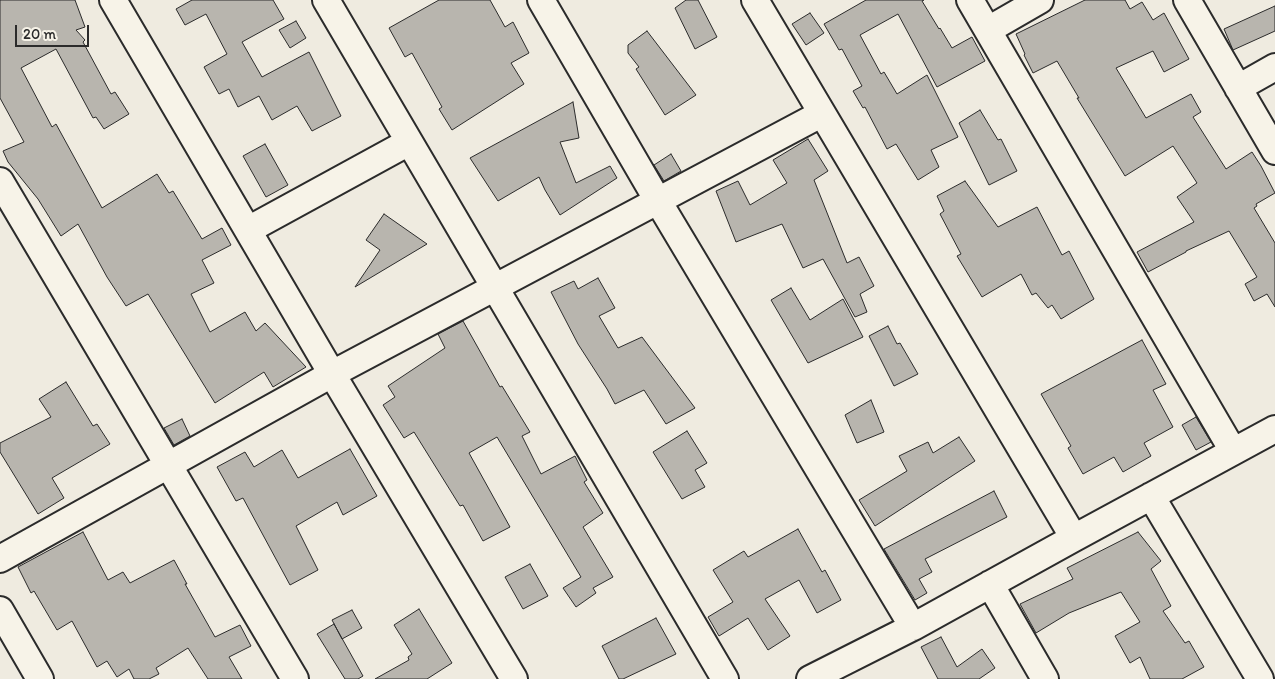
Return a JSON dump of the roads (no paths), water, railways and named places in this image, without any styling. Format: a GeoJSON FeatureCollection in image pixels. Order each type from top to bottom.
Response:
{"type":"FeatureCollection","features":[{"type":"Feature","properties":{"kind":"street"},"geometry":{"type":"LineString","coordinates":[[113,0],[332,374],[514,679]]}},
{"type":"Feature","properties":{"kind":"street"},"geometry":{"type":"LineString","coordinates":[[326,0],[725,679]]}},
{"type":"Feature","properties":{"kind":"street"},"geometry":{"type":"LineString","coordinates":[[541,0],[912,627]]}},
{"type":"Feature","properties":{"kind":"street"},"geometry":{"type":"LineString","coordinates":[[755,0],[1074,538]]}},
{"type":"Feature","properties":{"kind":"street"},"geometry":{"type":"LineString","coordinates":[[970,0],[1233,451]]}},
{"type":"Feature","properties":{"kind":"street"},"geometry":{"type":"LineString","coordinates":[[988,30],[1040,0]]}},
{"type":"Feature","properties":{"kind":"street"},"geometry":{"type":"LineString","coordinates":[[1187,0],[1275,152]]}},
{"type":"Feature","properties":{"kind":"street"},"geometry":{"type":"LineString","coordinates":[[1238,88],[1275,66]]}},
{"type":"Feature","properties":{"kind":"street"},"geometry":{"type":"LineString","coordinates":[[0,559],[332,374],[821,114]]}},
{"type":"Feature","properties":{"kind":"street"},"geometry":{"type":"LineString","coordinates":[[248,230],[409,142]]}},
{"type":"Feature","properties":{"kind":"street"},"geometry":{"type":"LineString","coordinates":[[0,181],[295,679]]}},
{"type":"Feature","properties":{"kind":"street"},"geometry":{"type":"LineString","coordinates":[[822,676],[1275,429]]}},
{"type":"Feature","properties":{"kind":"street"},"geometry":{"type":"LineString","coordinates":[[1151,496],[1260,679]]}},
{"type":"Feature","properties":{"kind":"street"},"geometry":{"type":"LineString","coordinates":[[990,584],[1045,679]]}},
{"type":"Feature","properties":{"kind":"street"},"geometry":{"type":"LineString","coordinates":[[0,610],[40,679]]}}]}
